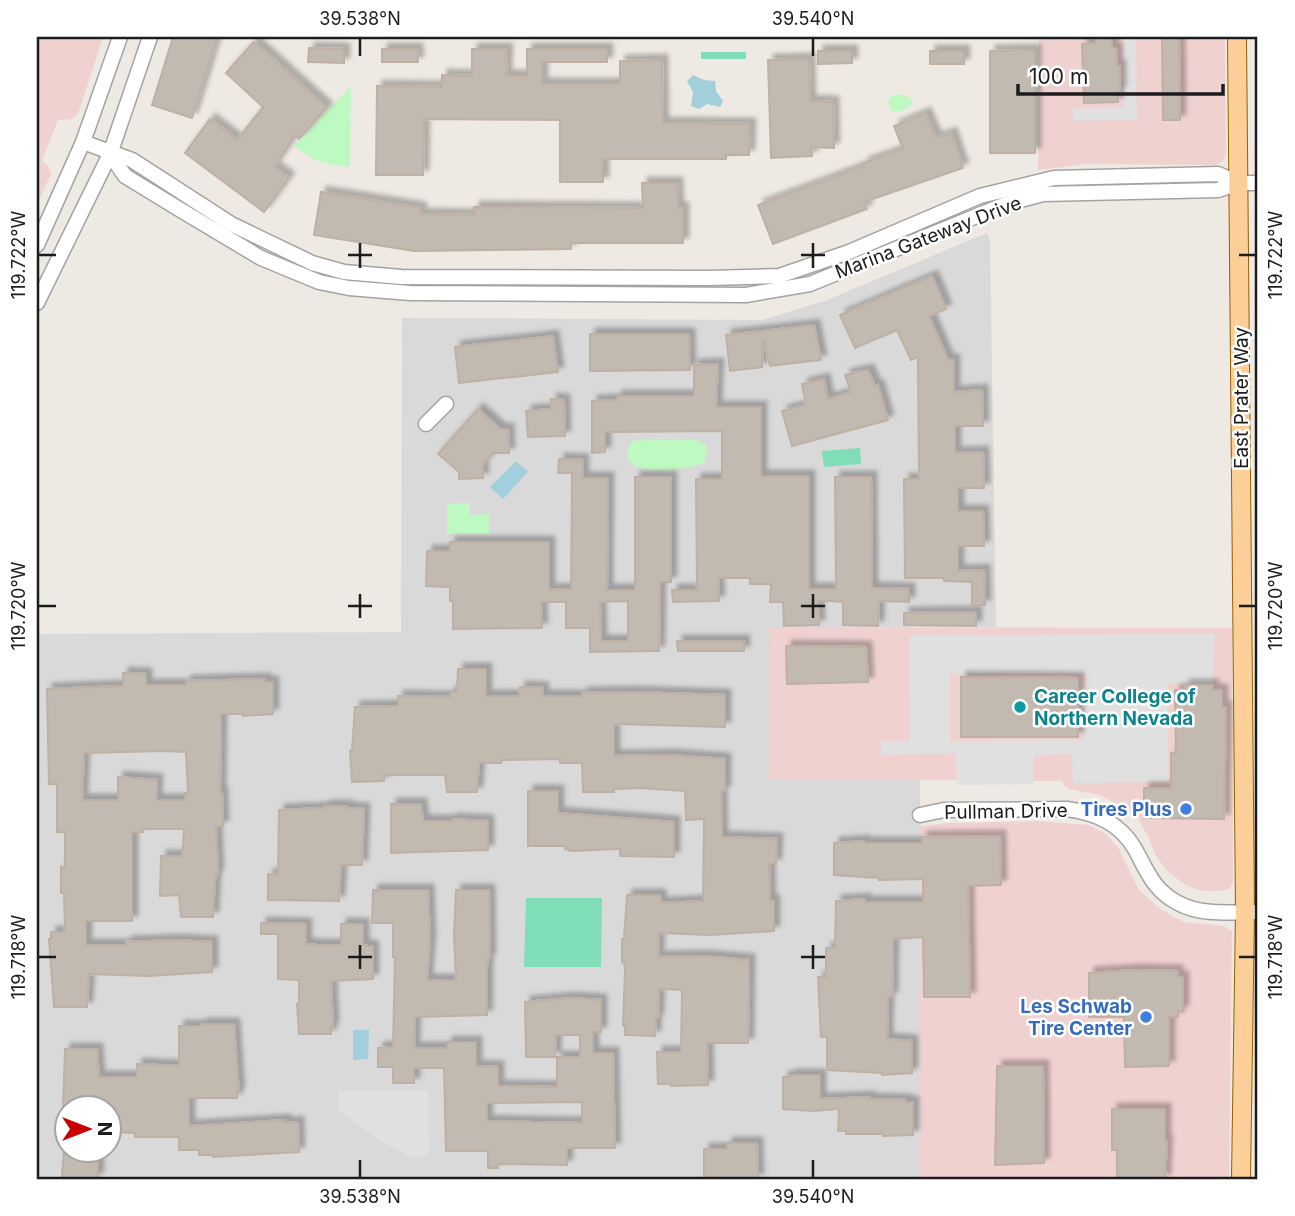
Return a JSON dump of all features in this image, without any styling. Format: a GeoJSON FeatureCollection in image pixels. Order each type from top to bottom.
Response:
{"type":"FeatureCollection","features":[{"type":"Feature","properties":{"kind":"main road","name":"East Prater Way"},"geometry":{"type":"LineString","coordinates":[[1237,37],[1252,912],[1241,1179]]}},
{"type":"Feature","properties":{"kind":"street"},"geometry":{"type":"LineString","coordinates":[[37,245],[83,142],[120,37]]}},
{"type":"Feature","properties":{"kind":"street"},"geometry":{"type":"LineString","coordinates":[[37,303],[110,154],[150,37]]}},
{"type":"Feature","properties":{"kind":"street","name":"Marina Gateway Drive"},"geometry":{"type":"LineString","coordinates":[[83,142],[132,160],[231,224],[312,263],[344,272],[401,277],[779,276],[849,252],[980,196],[1054,178],[1218,174],[1239,183],[1258,183]]}},
{"type":"Feature","properties":{"kind":"street"},"geometry":{"type":"LineString","coordinates":[[426,424],[446,404]]}},
{"type":"Feature","properties":{"kind":"street","name":"Pullman Drive"},"geometry":{"type":"LineString","coordinates":[[920,816],[944,810],[1084,811],[1113,824],[1125,835],[1152,882],[1177,903],[1205,912],[1252,912]]}},
{"type":"Feature","properties":{"kind":"shaded area"},"geometry":{"type":"Polygon","coordinates":[[[37,37],[103,37],[78,114],[71,119],[58,120],[42,160],[51,174],[37,204],[37,37]]]}},
{"type":"Feature","properties":{"kind":"shaded area"},"geometry":{"type":"Polygon","coordinates":[[[1039,37],[1225,37],[1224,160],[1216,165],[1087,164],[1038,170],[1039,37]]]}},
{"type":"Feature","properties":{"kind":"shaded area"},"geometry":{"type":"Polygon","coordinates":[[[1124,37],[1136,37],[1137,120],[1073,121],[1073,109],[1124,108],[1124,37]]]}},
{"type":"Feature","properties":{"kind":"shaded area"},"geometry":{"type":"Polygon","coordinates":[[[987,233],[990,241],[996,627],[771,627],[920,780],[920,1179],[37,1179],[37,634],[401,632],[402,318],[762,320],[827,300],[987,233]]]}},
{"type":"Feature","properties":{"kind":"shaded area"},"geometry":{"type":"Polygon","coordinates":[[[770,627],[1232,628],[1233,882],[1229,889],[1220,891],[1202,891],[1186,885],[1168,872],[1156,856],[1136,816],[1099,795],[1071,789],[1062,781],[769,779],[770,627]]]}},
{"type":"Feature","properties":{"kind":"shaded area"},"geometry":{"type":"Polygon","coordinates":[[[1215,634],[1212,683],[1168,683],[1168,782],[1073,783],[1072,754],[1034,755],[1033,784],[957,785],[956,753],[881,755],[881,741],[910,741],[909,635],[1215,634]],[[950,673],[950,741],[1084,740],[1085,673],[950,673]]]}},
{"type":"Feature","properties":{"kind":"shaded area"},"geometry":{"type":"Polygon","coordinates":[[[1036,821],[1089,825],[1106,834],[1119,849],[1139,890],[1159,908],[1183,922],[1224,926],[1232,931],[1229,1179],[920,1179],[920,826],[1036,821]]]}},
{"type":"Feature","properties":{"kind":"shaded area"},"geometry":{"type":"Polygon","coordinates":[[[428,1090],[429,1156],[409,1156],[382,1142],[338,1110],[339,1091],[428,1090]]]}},
{"type":"Feature","properties":{"kind":"green space"},"geometry":{"type":"Polygon","coordinates":[[[701,52],[746,52],[746,59],[701,59],[701,52]]]}},
{"type":"Feature","properties":{"kind":"green space"},"geometry":{"type":"Polygon","coordinates":[[[351,86],[350,167],[320,161],[294,146],[351,86]]]}},
{"type":"Feature","properties":{"kind":"green space"},"geometry":{"type":"Polygon","coordinates":[[[901,94],[911,98],[913,104],[902,111],[892,112],[888,101],[892,96],[901,94]]]}},
{"type":"Feature","properties":{"kind":"green space"},"geometry":{"type":"Polygon","coordinates":[[[696,440],[706,445],[704,463],[652,470],[630,462],[627,453],[632,441],[696,440]]]}},
{"type":"Feature","properties":{"kind":"green space"},"geometry":{"type":"Polygon","coordinates":[[[860,448],[861,464],[824,467],[822,451],[860,448]]]}},
{"type":"Feature","properties":{"kind":"green space"},"geometry":{"type":"Polygon","coordinates":[[[470,503],[470,515],[489,514],[489,534],[447,534],[447,504],[470,503]]]}},
{"type":"Feature","properties":{"kind":"green space"},"geometry":{"type":"Polygon","coordinates":[[[526,898],[602,898],[601,967],[524,967],[526,898]]]}},
{"type":"Feature","properties":{"kind":"water"},"geometry":{"type":"Polygon","coordinates":[[[693,75],[715,81],[716,91],[723,101],[720,107],[707,104],[699,109],[691,106],[693,92],[687,81],[693,75]]]}},
{"type":"Feature","properties":{"kind":"water"},"geometry":{"type":"Polygon","coordinates":[[[516,461],[528,472],[503,499],[490,487],[516,461]]]}},
{"type":"Feature","properties":{"kind":"water"},"geometry":{"type":"Polygon","coordinates":[[[353,1030],[369,1030],[368,1059],[353,1060],[353,1030]]]}},
{"type":"Feature","properties":{"kind":"building"},"geometry":{"type":"Polygon","coordinates":[[[173,37],[217,37],[192,118],[152,105],[173,37]]]}},
{"type":"Feature","properties":{"kind":"building"},"geometry":{"type":"Polygon","coordinates":[[[1095,37],[1112,37],[1112,48],[1116,48],[1117,66],[1120,66],[1118,102],[1084,103],[1082,44],[1095,43],[1095,37]]]}},
{"type":"Feature","properties":{"kind":"building"},"geometry":{"type":"Polygon","coordinates":[[[1162,37],[1179,37],[1180,120],[1163,120],[1162,37]]]}},
{"type":"Feature","properties":{"kind":"building"},"geometry":{"type":"Polygon","coordinates":[[[254,42],[327,108],[299,139],[295,136],[274,167],[289,178],[264,212],[185,153],[210,119],[237,140],[263,107],[226,73],[254,42]]]}},
{"type":"Feature","properties":{"kind":"building"},"geometry":{"type":"Polygon","coordinates":[[[309,48],[344,49],[344,63],[308,62],[309,48]]]}},
{"type":"Feature","properties":{"kind":"building"},"geometry":{"type":"Polygon","coordinates":[[[382,49],[417,49],[418,62],[382,62],[382,49]]]}},
{"type":"Feature","properties":{"kind":"building"},"geometry":{"type":"Polygon","coordinates":[[[472,49],[507,49],[506,76],[527,76],[527,49],[607,49],[607,62],[542,62],[542,84],[620,84],[620,61],[662,60],[663,123],[750,124],[749,155],[726,155],[726,159],[603,159],[603,182],[560,182],[560,120],[424,119],[423,175],[376,175],[377,86],[442,87],[442,75],[472,76],[472,49]]]}},
{"type":"Feature","properties":{"kind":"building"},"geometry":{"type":"Polygon","coordinates":[[[1035,50],[1035,153],[990,153],[990,51],[1035,50]]]}},
{"type":"Feature","properties":{"kind":"building"},"geometry":{"type":"Polygon","coordinates":[[[818,51],[852,51],[852,63],[818,64],[818,51]]]}},
{"type":"Feature","properties":{"kind":"building"},"geometry":{"type":"Polygon","coordinates":[[[930,51],[964,51],[964,64],[930,64],[930,51]]]}},
{"type":"Feature","properties":{"kind":"building"},"geometry":{"type":"Polygon","coordinates":[[[809,59],[810,101],[833,102],[834,148],[811,147],[812,156],[771,158],[768,60],[809,59]]]}},
{"type":"Feature","properties":{"kind":"building"},"geometry":{"type":"Polygon","coordinates":[[[925,113],[936,138],[951,133],[963,168],[864,202],[867,209],[773,244],[758,205],[903,149],[894,126],[925,113]]]}},
{"type":"Feature","properties":{"kind":"building"},"geometry":{"type":"Polygon","coordinates":[[[642,183],[677,183],[678,208],[683,208],[683,243],[571,243],[571,249],[414,251],[314,235],[321,192],[421,208],[420,214],[474,215],[474,207],[643,208],[642,183]]]}},
{"type":"Feature","properties":{"kind":"building"},"geometry":{"type":"Polygon","coordinates":[[[932,276],[946,309],[929,316],[948,360],[954,360],[954,392],[982,390],[983,426],[955,426],[955,453],[983,452],[984,488],[958,488],[958,511],[983,511],[984,546],[958,546],[958,571],[984,570],[985,605],[972,605],[972,582],[944,581],[944,578],[905,578],[904,479],[919,479],[918,357],[911,360],[897,330],[855,348],[840,315],[932,276]]]}},
{"type":"Feature","properties":{"kind":"building"},"geometry":{"type":"Polygon","coordinates":[[[814,325],[821,360],[770,366],[763,339],[762,367],[730,371],[726,335],[814,325]]]}},
{"type":"Feature","properties":{"kind":"building"},"geometry":{"type":"Polygon","coordinates":[[[590,334],[689,334],[690,370],[590,371],[590,334]]]}},
{"type":"Feature","properties":{"kind":"building"},"geometry":{"type":"Polygon","coordinates":[[[553,336],[558,372],[459,383],[455,347],[553,336]]]}},
{"type":"Feature","properties":{"kind":"building"},"geometry":{"type":"Polygon","coordinates":[[[718,364],[716,407],[761,407],[761,476],[809,476],[809,589],[836,589],[835,477],[871,477],[872,588],[909,589],[909,602],[879,601],[878,626],[843,625],[843,602],[818,601],[819,625],[784,626],[783,602],[770,602],[771,584],[750,584],[750,578],[718,578],[719,601],[673,602],[672,590],[697,590],[696,479],[722,479],[722,431],[605,432],[605,452],[592,453],[592,401],[617,400],[617,396],[694,396],[694,365],[718,364]]]}},
{"type":"Feature","properties":{"kind":"building"},"geometry":{"type":"Polygon","coordinates":[[[868,370],[875,386],[878,385],[888,420],[792,446],[782,411],[806,405],[802,384],[824,379],[828,399],[851,392],[845,375],[868,370]]]}},
{"type":"Feature","properties":{"kind":"building"},"geometry":{"type":"Polygon","coordinates":[[[551,399],[564,400],[565,436],[528,437],[526,411],[552,409],[551,399]]]}},
{"type":"Feature","properties":{"kind":"building"},"geometry":{"type":"Polygon","coordinates":[[[478,409],[500,429],[508,429],[509,453],[493,453],[482,465],[483,478],[459,479],[459,472],[438,454],[478,409]]]}},
{"type":"Feature","properties":{"kind":"building"},"geometry":{"type":"Polygon","coordinates":[[[559,459],[583,460],[583,478],[608,478],[607,590],[635,590],[635,477],[671,477],[671,582],[660,582],[659,651],[590,652],[590,628],[566,628],[566,602],[541,602],[542,628],[453,629],[450,587],[426,586],[427,551],[450,551],[450,542],[549,542],[549,590],[571,589],[572,473],[558,473],[559,459]],[[628,601],[600,602],[601,641],[628,641],[628,601]]]}},
{"type":"Feature","properties":{"kind":"building"},"geometry":{"type":"Polygon","coordinates":[[[976,612],[976,626],[904,625],[904,613],[976,612]]]}},
{"type":"Feature","properties":{"kind":"building"},"geometry":{"type":"Polygon","coordinates":[[[677,641],[744,641],[744,651],[678,651],[677,641]]]}},
{"type":"Feature","properties":{"kind":"building"},"geometry":{"type":"Polygon","coordinates":[[[786,646],[866,647],[868,682],[787,684],[786,646]]]}},
{"type":"Feature","properties":{"kind":"building"},"geometry":{"type":"Polygon","coordinates":[[[458,669],[486,669],[486,696],[519,696],[520,687],[543,688],[543,696],[631,692],[725,695],[725,727],[614,724],[614,756],[669,755],[725,759],[725,791],[721,791],[722,837],[777,839],[776,864],[769,864],[770,901],[774,901],[774,931],[710,935],[659,933],[658,957],[703,956],[749,960],[748,1043],[707,1043],[708,1085],[658,1084],[657,1052],[681,1052],[682,990],[659,989],[655,1036],[625,1035],[623,1026],[625,969],[622,962],[622,939],[627,895],[660,895],[661,903],[703,901],[704,819],[686,820],[685,791],[638,788],[614,789],[614,792],[583,792],[582,763],[560,763],[560,759],[479,763],[477,792],[447,792],[445,775],[384,775],[384,781],[352,782],[350,751],[355,707],[398,706],[398,696],[450,697],[450,692],[457,692],[458,669]]]}},
{"type":"Feature","properties":{"kind":"building"},"geometry":{"type":"Polygon","coordinates":[[[123,673],[146,674],[146,685],[265,679],[265,682],[273,682],[273,714],[221,714],[220,793],[223,826],[216,826],[218,872],[213,917],[181,917],[179,895],[160,896],[161,856],[182,856],[184,829],[143,829],[143,832],[132,832],[132,921],[86,921],[86,945],[126,945],[126,942],[176,940],[212,942],[212,972],[148,976],[89,974],[87,1007],[54,1007],[49,939],[51,932],[65,932],[61,867],[65,868],[65,832],[57,832],[57,784],[49,784],[47,689],[123,686],[123,673]],[[186,752],[84,753],[82,800],[118,800],[118,777],[157,780],[156,800],[185,800],[185,793],[188,793],[186,752]]]}},
{"type":"Feature","properties":{"kind":"building","name":"Career College of Northern Nevada"},"geometry":{"type":"Polygon","coordinates":[[[961,677],[1078,678],[1078,737],[961,737],[961,677]]]}},
{"type":"Feature","properties":{"kind":"building"},"geometry":{"type":"Polygon","coordinates":[[[1184,685],[1213,685],[1213,690],[1222,690],[1222,707],[1226,707],[1224,819],[1144,818],[1144,788],[1171,788],[1171,753],[1176,753],[1175,690],[1184,690],[1184,685]]]}},
{"type":"Feature","properties":{"kind":"building"},"geometry":{"type":"Polygon","coordinates":[[[528,791],[558,791],[558,813],[674,822],[674,857],[620,856],[620,849],[572,851],[565,849],[565,846],[528,846],[528,791]]]}},
{"type":"Feature","properties":{"kind":"building"},"geometry":{"type":"Polygon","coordinates":[[[391,804],[421,804],[423,821],[488,821],[488,850],[391,853],[391,804]]]}},
{"type":"Feature","properties":{"kind":"building"},"geometry":{"type":"Polygon","coordinates":[[[324,806],[364,809],[362,865],[341,865],[339,901],[268,900],[268,874],[278,875],[279,810],[324,806]]]}},
{"type":"Feature","properties":{"kind":"building"},"geometry":{"type":"Polygon","coordinates":[[[1000,836],[1001,885],[968,886],[970,997],[924,997],[923,937],[893,939],[892,997],[888,997],[887,1039],[912,1041],[912,1073],[882,1075],[827,1070],[827,1037],[821,1037],[818,977],[826,977],[826,948],[835,948],[836,901],[865,899],[865,902],[923,902],[923,879],[879,880],[834,875],[834,843],[922,843],[922,837],[1000,836]]]}},
{"type":"Feature","properties":{"kind":"building"},"geometry":{"type":"Polygon","coordinates":[[[373,890],[428,890],[430,938],[427,980],[456,980],[456,890],[489,890],[487,1015],[415,1017],[414,1048],[447,1048],[447,1042],[476,1042],[476,1066],[498,1067],[498,1086],[557,1087],[557,1057],[580,1057],[580,1035],[556,1035],[555,1057],[526,1057],[525,1002],[571,998],[601,1000],[601,1032],[593,1032],[593,1053],[613,1053],[615,1148],[567,1148],[567,1165],[498,1164],[498,1168],[488,1168],[488,1151],[446,1151],[444,1068],[414,1068],[414,1083],[393,1083],[393,1067],[378,1067],[378,1048],[393,1047],[395,957],[393,923],[372,923],[373,890]],[[582,1102],[487,1103],[487,1121],[582,1123],[582,1102]]]}},
{"type":"Feature","properties":{"kind":"building"},"geometry":{"type":"Polygon","coordinates":[[[261,923],[306,924],[306,944],[317,945],[341,945],[341,924],[363,924],[363,945],[373,947],[373,979],[331,981],[331,1034],[299,1034],[299,980],[278,979],[278,934],[261,934],[261,923]]]}},
{"type":"Feature","properties":{"kind":"building"},"geometry":{"type":"Polygon","coordinates":[[[1177,971],[1178,977],[1183,977],[1183,1011],[1178,1011],[1178,1017],[1169,1017],[1169,1066],[1125,1067],[1124,1017],[1089,1017],[1089,973],[1177,971]]]}},
{"type":"Feature","properties":{"kind":"building"},"geometry":{"type":"Polygon","coordinates":[[[234,1024],[239,1092],[237,1098],[189,1098],[189,1126],[285,1120],[285,1123],[298,1122],[299,1152],[213,1157],[199,1155],[199,1150],[179,1150],[179,1137],[135,1137],[135,1133],[122,1132],[122,1094],[63,1094],[65,1049],[97,1049],[99,1077],[137,1077],[137,1064],[179,1066],[179,1026],[234,1024]]]}},
{"type":"Feature","properties":{"kind":"building"},"geometry":{"type":"Polygon","coordinates":[[[997,1066],[1043,1066],[1044,1163],[995,1165],[997,1066]]]}},
{"type":"Feature","properties":{"kind":"building"},"geometry":{"type":"Polygon","coordinates":[[[820,1075],[820,1099],[869,1097],[868,1099],[913,1102],[913,1135],[846,1134],[846,1131],[838,1131],[839,1109],[783,1109],[783,1077],[820,1075]]]}},
{"type":"Feature","properties":{"kind":"building"},"geometry":{"type":"Polygon","coordinates":[[[1112,1109],[1165,1109],[1165,1179],[1119,1179],[1117,1150],[1112,1150],[1112,1109]]]}},
{"type":"Feature","properties":{"kind":"building"},"geometry":{"type":"Polygon","coordinates":[[[727,1143],[757,1143],[758,1179],[704,1179],[704,1149],[727,1149],[727,1143]]]}},
{"type":"Feature","properties":{"kind":"building"},"geometry":{"type":"Polygon","coordinates":[[[63,1164],[98,1164],[96,1179],[64,1179],[63,1164]]]}},
{"type":"Feature","properties":{"kind":"place","name":"Career College of Northern Nevada"},"geometry":{"type":"Point","coordinates":[1020,707]}},
{"type":"Feature","properties":{"kind":"place","name":"Tires Plus"},"geometry":{"type":"Point","coordinates":[1186,809]}},
{"type":"Feature","properties":{"kind":"place","name":"Les Schwab Tire Center"},"geometry":{"type":"Point","coordinates":[1146,1017]}}]}
